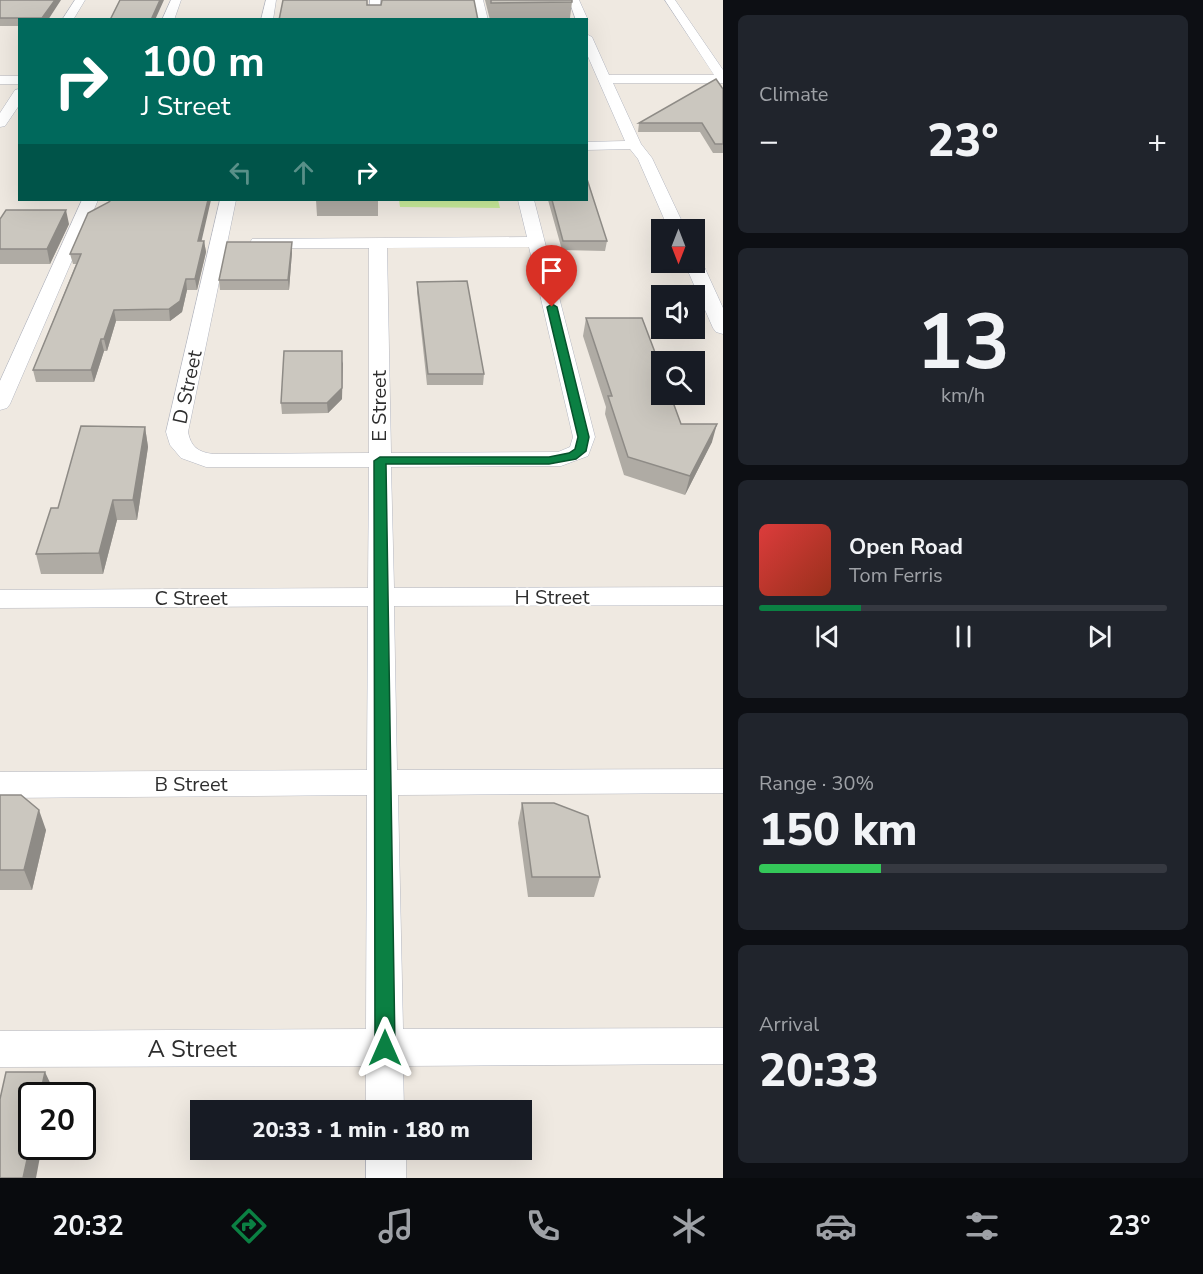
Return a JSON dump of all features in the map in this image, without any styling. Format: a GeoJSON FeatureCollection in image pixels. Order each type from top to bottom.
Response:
{"type":"FeatureCollection","features":[{"type":"Feature","properties":{"kind":"lane"},"geometry":{"type":"LineString","coordinates":[[68,18],[80,0]]}},
{"type":"Feature","properties":{"kind":"lane"},"geometry":{"type":"LineString","coordinates":[[169,18],[176,0]]}},
{"type":"Feature","properties":{"kind":"lane"},"geometry":{"type":"LineString","coordinates":[[267,18],[271,0]]}},
{"type":"Feature","properties":{"kind":"lane"},"geometry":{"type":"LineString","coordinates":[[375,0],[375,18]]}},
{"type":"Feature","properties":{"kind":"lane"},"geometry":{"type":"LineString","coordinates":[[478,0],[482,18]]}},
{"type":"Feature","properties":{"kind":"lane"},"geometry":{"type":"LineString","coordinates":[[574,0],[581,18]]}},
{"type":"Feature","properties":{"kind":"lane"},"geometry":{"type":"LineString","coordinates":[[670,0],[723,79]]}},
{"type":"Feature","properties":{"kind":"lane"},"geometry":{"type":"LineString","coordinates":[[588,43],[597,71],[634,145],[645,158],[673,219]]}},
{"type":"Feature","properties":{"kind":"lane"},"geometry":{"type":"LineString","coordinates":[[597,71],[723,79]]}},
{"type":"Feature","properties":{"kind":"lane"},"geometry":{"type":"LineString","coordinates":[[0,80],[18,80]]}},
{"type":"Feature","properties":{"kind":"lane"},"geometry":{"type":"LineString","coordinates":[[0,123],[18,96]]}},
{"type":"Feature","properties":{"kind":"lane"},"geometry":{"type":"LineString","coordinates":[[588,146],[634,145]]}},
{"type":"Feature","properties":{"kind":"lane"},"geometry":{"type":"LineString","coordinates":[[0,404],[90,201]]}},
{"type":"Feature","properties":{"kind":"lane","name":"D Street"},"geometry":{"type":"LineString","coordinates":[[228,201],[177,432],[181,447],[188,455],[213,461],[549,460],[572,456],[580,451],[584,437],[537,242]]}},
{"type":"Feature","properties":{"kind":"lane"},"geometry":{"type":"LineString","coordinates":[[218,243],[537,242],[526,201]]}},
{"type":"Feature","properties":{"kind":"lane","name":"E Street"},"geometry":{"type":"LineString","coordinates":[[378,243],[385,1100]]}},
{"type":"Feature","properties":{"kind":"lane"},"geometry":{"type":"LineString","coordinates":[[698,273],[723,328]]}},
{"type":"Feature","properties":{"kind":"lane","name":"H Street"},"geometry":{"type":"LineString","coordinates":[[382,598],[723,596]]}},
{"type":"Feature","properties":{"kind":"lane","name":"C Street"},"geometry":{"type":"LineString","coordinates":[[0,599],[382,598]]}},
{"type":"Feature","properties":{"kind":"lane","name":"B Street"},"geometry":{"type":"LineString","coordinates":[[0,785],[723,781]]}},
{"type":"Feature","properties":{"kind":"lane","name":"A Street"},"geometry":{"type":"LineString","coordinates":[[0,1049],[723,1046]]}},
{"type":"Feature","properties":{"kind":"lane"},"geometry":{"type":"LineString","coordinates":[[386,1160],[386,1178]]}},
{"type":"Feature","properties":{"kind":"green space"},"geometry":{"type":"Polygon","coordinates":[[[399,201],[498,201],[500,208],[400,207],[399,201]]]}},
{"type":"Feature","properties":{"kind":"building"},"geometry":{"type":"Polygon","coordinates":[[[0,0],[55,0],[42,18],[0,18],[0,0]]]}},
{"type":"Feature","properties":{"kind":"building"},"geometry":{"type":"Polygon","coordinates":[[[120,0],[160,0],[152,18],[111,18],[120,0]]]}},
{"type":"Feature","properties":{"kind":"building"},"geometry":{"type":"Polygon","coordinates":[[[283,0],[367,0],[367,5],[381,5],[382,0],[474,0],[478,18],[279,18],[283,0]]]}},
{"type":"Feature","properties":{"kind":"building"},"geometry":{"type":"Polygon","coordinates":[[[491,0],[572,0],[572,2],[491,3],[491,0]]]}},
{"type":"Feature","properties":{"kind":"building"},"geometry":{"type":"Polygon","coordinates":[[[716,79],[723,89],[723,144],[715,144],[702,123],[639,123],[716,79]]]}},
{"type":"Feature","properties":{"kind":"building"},"geometry":{"type":"Polygon","coordinates":[[[588,182],[607,241],[563,241],[552,201],[588,201],[588,182]]]}},
{"type":"Feature","properties":{"kind":"building"},"geometry":{"type":"Polygon","coordinates":[[[208,201],[198,241],[204,241],[195,279],[186,279],[180,301],[169,309],[114,310],[91,370],[33,370],[81,254],[70,254],[88,213],[109,202],[208,201]]]}},
{"type":"Feature","properties":{"kind":"building"},"geometry":{"type":"Polygon","coordinates":[[[6,210],[66,210],[47,249],[0,249],[0,219],[6,210]]]}},
{"type":"Feature","properties":{"kind":"building"},"geometry":{"type":"Polygon","coordinates":[[[227,242],[292,242],[288,280],[219,280],[227,242]]]}},
{"type":"Feature","properties":{"kind":"building"},"geometry":{"type":"Polygon","coordinates":[[[467,281],[484,374],[428,374],[417,282],[467,281]]]}},
{"type":"Feature","properties":{"kind":"building"},"geometry":{"type":"Polygon","coordinates":[[[586,318],[642,318],[654,351],[651,351],[651,405],[674,405],[681,424],[717,424],[690,476],[628,457],[608,396],[612,396],[586,318]]]}},
{"type":"Feature","properties":{"kind":"building"},"geometry":{"type":"Polygon","coordinates":[[[284,351],[342,351],[342,388],[327,403],[281,403],[284,351]]]}},
{"type":"Feature","properties":{"kind":"building"},"geometry":{"type":"Polygon","coordinates":[[[81,426],[145,427],[133,500],[113,500],[99,553],[36,554],[51,508],[58,508],[81,426]]]}},
{"type":"Feature","properties":{"kind":"building"},"geometry":{"type":"Polygon","coordinates":[[[0,795],[21,795],[39,810],[24,870],[0,870],[0,795]]]}},
{"type":"Feature","properties":{"kind":"building"},"geometry":{"type":"Polygon","coordinates":[[[522,803],[554,803],[588,816],[600,877],[532,877],[522,803]]]}},
{"type":"Feature","properties":{"kind":"building"},"geometry":{"type":"Polygon","coordinates":[[[6,1072],[45,1072],[43,1082],[18,1082],[18,1160],[27,1160],[23,1178],[0,1178],[0,1099],[6,1072]]]}},
{"type":"Feature","properties":{"kind":"route"},"geometry":{"type":"LineString","coordinates":[[385,1048],[380,461],[549,460],[572,456],[580,451],[584,444],[584,437],[552,307]]}}]}
